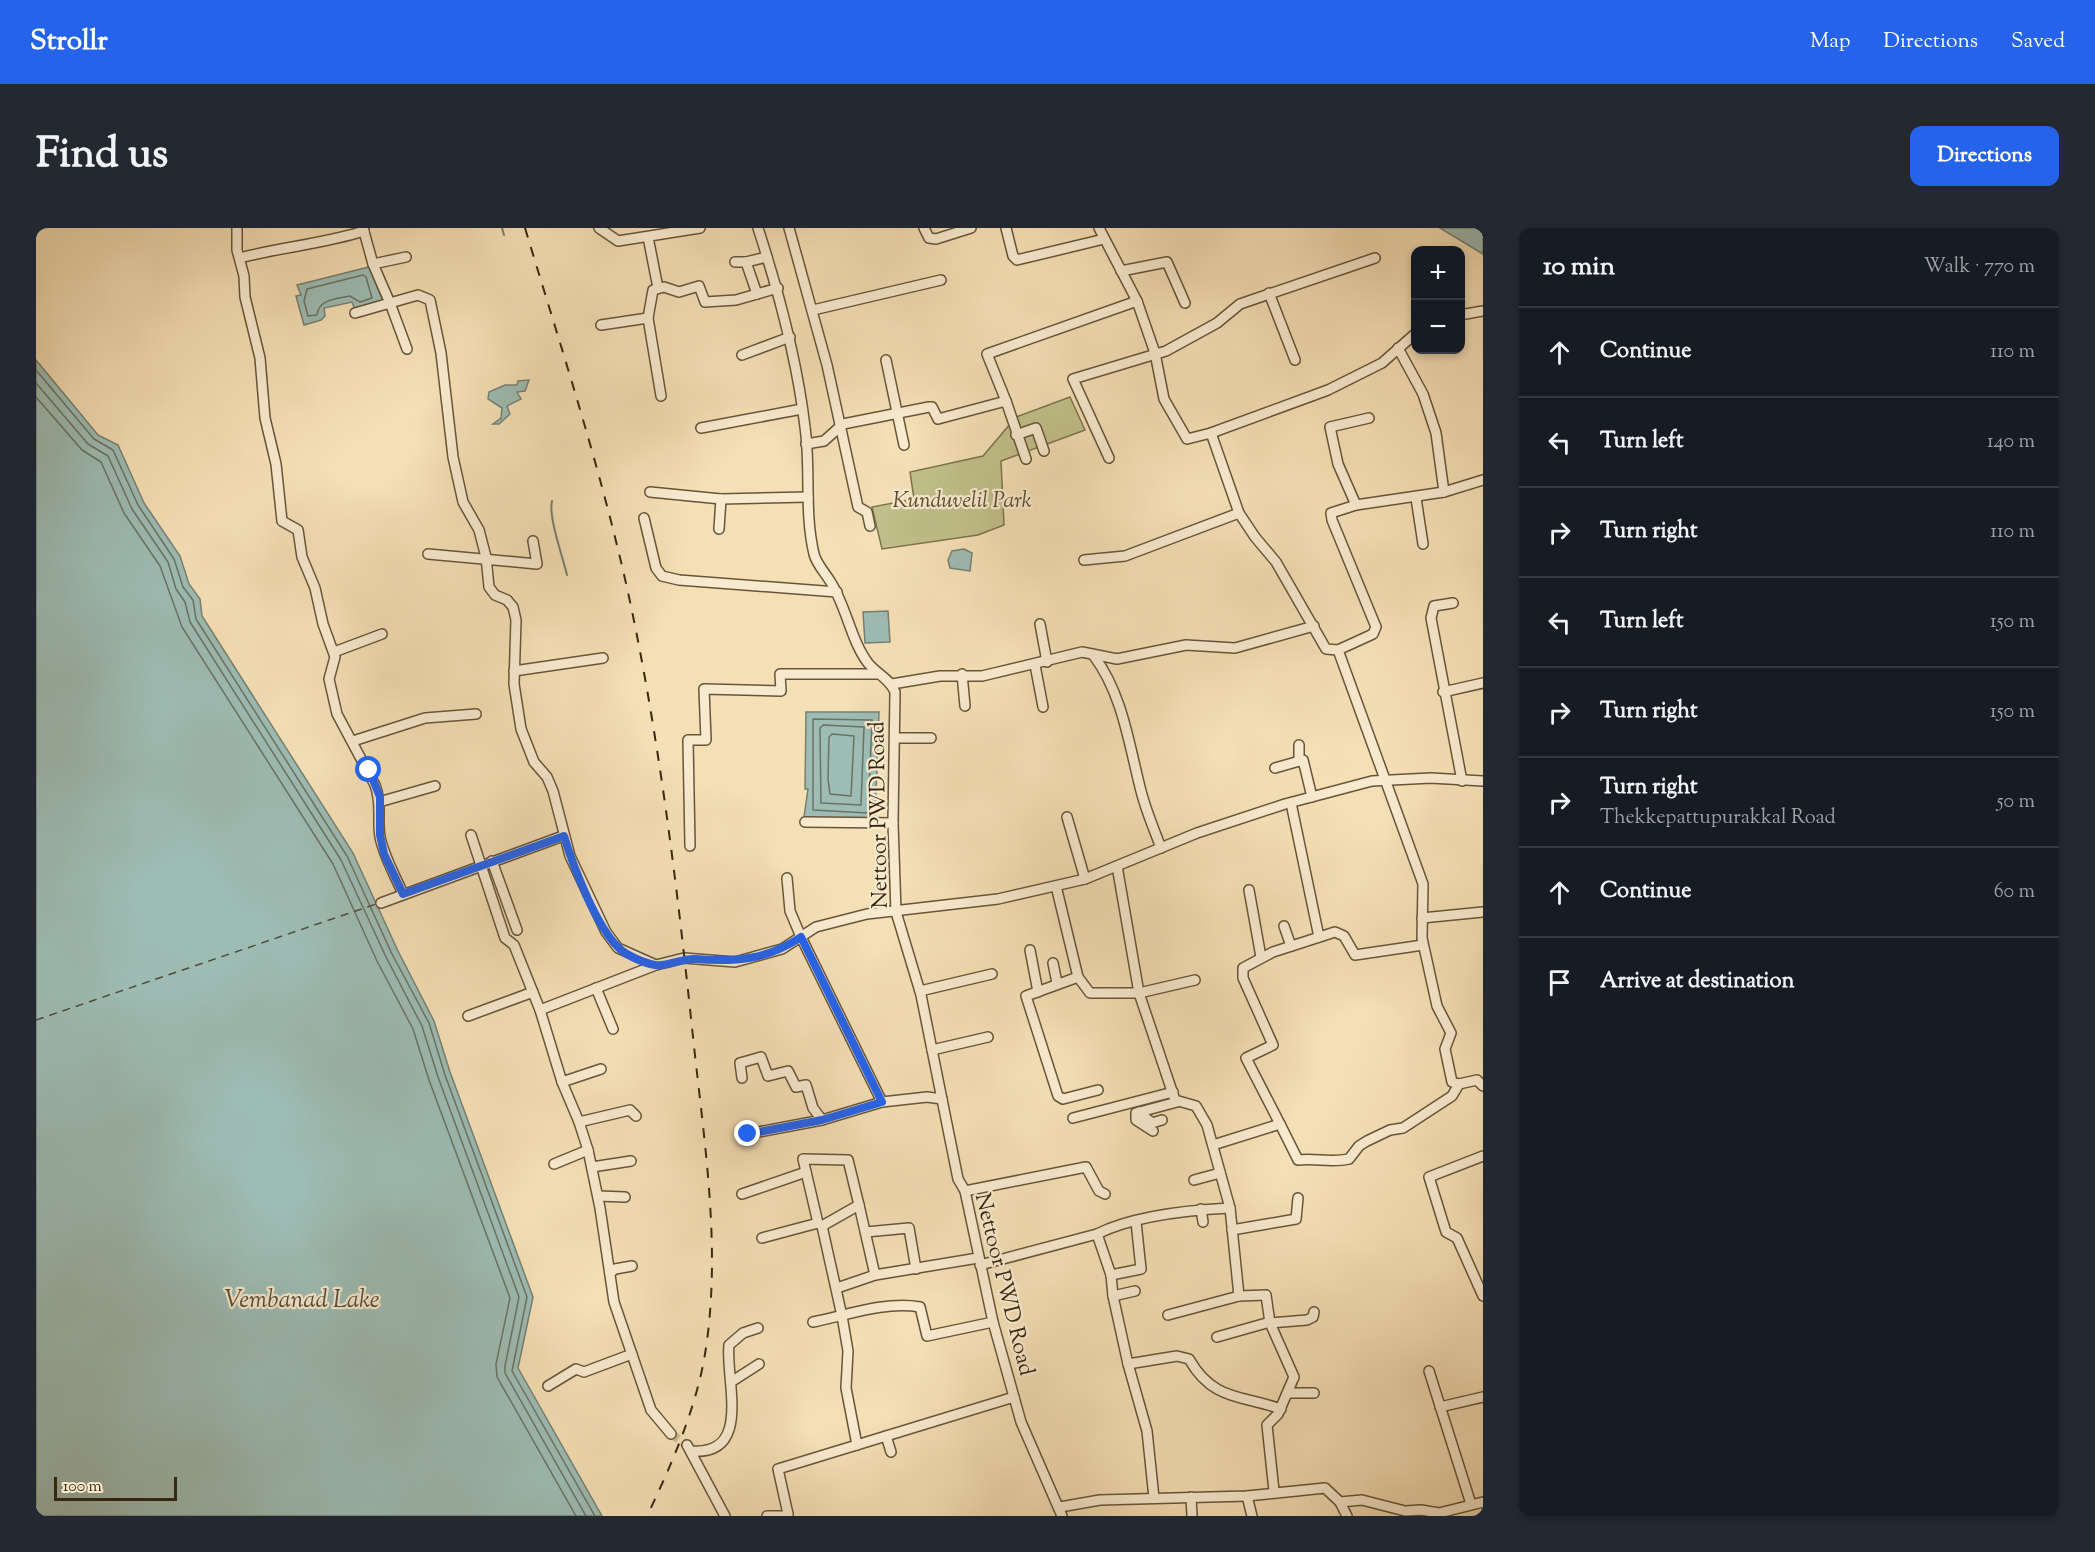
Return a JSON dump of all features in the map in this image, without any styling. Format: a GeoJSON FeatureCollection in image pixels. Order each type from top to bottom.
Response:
{"type":"FeatureCollection","features":[{"type":"Feature","properties":{"kind":"street"},"geometry":{"type":"LineString","coordinates":[[237,228],[237,250],[245,297],[261,358],[265,418],[276,464],[282,521],[298,530],[302,557],[315,588],[323,624],[335,657],[329,679],[337,714],[369,770],[380,802],[380,835],[384,854],[403,894]]}},
{"type":"Feature","properties":{"kind":"street"},"geometry":{"type":"LineString","coordinates":[[599,228],[618,241],[700,228]]}},
{"type":"Feature","properties":{"kind":"street"},"geometry":{"type":"LineString","coordinates":[[637,228],[643,238],[658,288]]}},
{"type":"Feature","properties":{"kind":"street"},"geometry":{"type":"LineString","coordinates":[[758,228],[778,288],[790,337],[807,444],[808,497],[814,556],[837,592],[866,661],[878,674],[892,684],[962,674],[982,676],[1082,652],[1094,656],[1133,658],[1186,645],[1235,648],[1314,626]]}},
{"type":"Feature","properties":{"kind":"street"},"geometry":{"type":"LineString","coordinates":[[789,228],[813,310],[858,507],[867,512],[870,525]]}},
{"type":"Feature","properties":{"kind":"street"},"geometry":{"type":"LineString","coordinates":[[924,228],[929,238],[936,239],[971,228]]}},
{"type":"Feature","properties":{"kind":"street"},"geometry":{"type":"LineString","coordinates":[[1006,228],[1013,256],[1017,260],[1104,239]]}},
{"type":"Feature","properties":{"kind":"street"},"geometry":{"type":"LineString","coordinates":[[1099,228],[1137,301],[1155,353],[1164,399],[1187,439],[1210,434],[1328,390],[1382,363],[1411,337]]}},
{"type":"Feature","properties":{"kind":"street"},"geometry":{"type":"LineString","coordinates":[[240,258],[274,249],[334,240],[363,230],[373,264],[406,349]]}},
{"type":"Feature","properties":{"kind":"street"},"geometry":{"type":"LineString","coordinates":[[373,264],[406,257]]}},
{"type":"Feature","properties":{"kind":"street"},"geometry":{"type":"LineString","coordinates":[[735,262],[767,257]]}},
{"type":"Feature","properties":{"kind":"street"},"geometry":{"type":"LineString","coordinates":[[1109,458],[1073,379],[1166,351],[1217,323],[1240,304],[1375,258]]}},
{"type":"Feature","properties":{"kind":"street"},"geometry":{"type":"LineString","coordinates":[[746,262],[757,294]]}},
{"type":"Feature","properties":{"kind":"street"},"geometry":{"type":"LineString","coordinates":[[1121,271],[1167,262],[1185,303]]}},
{"type":"Feature","properties":{"kind":"street"},"geometry":{"type":"LineString","coordinates":[[813,310],[941,280]]}},
{"type":"Feature","properties":{"kind":"street"},"geometry":{"type":"LineString","coordinates":[[661,396],[648,318],[653,290],[664,287],[679,292],[699,286],[705,302],[736,300],[778,288]]}},
{"type":"Feature","properties":{"kind":"street"},"geometry":{"type":"LineString","coordinates":[[1269,293],[1295,360]]}},
{"type":"Feature","properties":{"kind":"street"},"geometry":{"type":"LineString","coordinates":[[355,313],[418,296],[430,300],[441,353],[457,478],[463,502],[478,530],[486,559],[489,587],[495,595],[507,600],[513,607],[516,620],[514,671],[521,729],[534,762],[547,777],[553,791],[564,836],[579,877],[606,932],[618,948],[656,965]]}},
{"type":"Feature","properties":{"kind":"street"},"geometry":{"type":"LineString","coordinates":[[1026,459],[987,354],[1137,301]]}},
{"type":"Feature","properties":{"kind":"street"},"geometry":{"type":"LineString","coordinates":[[1465,314],[1483,311]]}},
{"type":"Feature","properties":{"kind":"street"},"geometry":{"type":"LineString","coordinates":[[602,325],[648,318]]}},
{"type":"Feature","properties":{"kind":"street"},"geometry":{"type":"LineString","coordinates":[[741,355],[790,337]]}},
{"type":"Feature","properties":{"kind":"street"},"geometry":{"type":"LineString","coordinates":[[1398,348],[1423,393],[1436,434],[1444,492]]}},
{"type":"Feature","properties":{"kind":"street"},"geometry":{"type":"LineString","coordinates":[[886,360],[904,445]]}},
{"type":"Feature","properties":{"kind":"street"},"geometry":{"type":"LineString","coordinates":[[807,444],[824,441],[841,425],[897,412],[932,407],[938,420],[1006,400]]}},
{"type":"Feature","properties":{"kind":"street"},"geometry":{"type":"LineString","coordinates":[[701,428],[802,409]]}},
{"type":"Feature","properties":{"kind":"street"},"geometry":{"type":"LineString","coordinates":[[1356,505],[1338,464],[1330,427],[1369,418]]}},
{"type":"Feature","properties":{"kind":"street"},"geometry":{"type":"LineString","coordinates":[[1016,435],[1036,428],[1044,451]]}},
{"type":"Feature","properties":{"kind":"street"},"geometry":{"type":"LineString","coordinates":[[1210,434],[1239,513],[1276,562],[1326,649],[1338,650],[1373,634],[1376,627],[1331,513],[1356,505],[1416,498],[1483,481]]}},
{"type":"Feature","properties":{"kind":"street"},"geometry":{"type":"LineString","coordinates":[[651,492],[721,499],[808,497]]}},
{"type":"Feature","properties":{"kind":"street"},"geometry":{"type":"LineString","coordinates":[[1416,498],[1423,544]]}},
{"type":"Feature","properties":{"kind":"street"},"geometry":{"type":"LineString","coordinates":[[719,529],[721,499]]}},
{"type":"Feature","properties":{"kind":"street"},"geometry":{"type":"LineString","coordinates":[[1084,560],[1125,556],[1239,513]]}},
{"type":"Feature","properties":{"kind":"street"},"geometry":{"type":"LineString","coordinates":[[644,518],[656,568],[662,576],[680,580],[837,592]]}},
{"type":"Feature","properties":{"kind":"street"},"geometry":{"type":"LineString","coordinates":[[428,554],[537,564],[533,541]]}},
{"type":"Feature","properties":{"kind":"street"},"geometry":{"type":"LineString","coordinates":[[1453,603],[1434,606],[1431,618],[1443,692],[1462,781]]}},
{"type":"Feature","properties":{"kind":"street"},"geometry":{"type":"LineString","coordinates":[[1040,624],[1047,662]]}},
{"type":"Feature","properties":{"kind":"street"},"geometry":{"type":"LineString","coordinates":[[333,652],[382,634]]}},
{"type":"Feature","properties":{"kind":"street"},"geometry":{"type":"LineString","coordinates":[[1338,650],[1423,884],[1423,945],[1437,1006],[1451,1033],[1444,1049],[1452,1082],[1459,1084],[1477,1080],[1483,1086]]}},
{"type":"Feature","properties":{"kind":"street"},"geometry":{"type":"LineString","coordinates":[[1094,656],[1123,713],[1142,795],[1161,848]]}},
{"type":"Feature","properties":{"kind":"street"},"geometry":{"type":"LineString","coordinates":[[514,671],[603,658]]}},
{"type":"Feature","properties":{"kind":"street"},"geometry":{"type":"LineString","coordinates":[[1035,665],[1043,706]]}},
{"type":"Feature","properties":{"kind":"street"},"geometry":{"type":"LineString","coordinates":[[690,846],[688,740],[706,740],[704,689],[781,691],[780,674],[878,674]]}},
{"type":"Feature","properties":{"kind":"street"},"geometry":{"type":"LineString","coordinates":[[962,674],[965,706]]}},
{"type":"Feature","properties":{"kind":"street"},"geometry":{"type":"LineString","coordinates":[[1443,692],[1483,682]]}},
{"type":"Feature","properties":{"kind":"street","name":"Nettoor PWD Road"},"geometry":{"type":"LineString","coordinates":[[892,684],[896,692],[893,823],[896,912],[920,991],[958,1179],[965,1191],[993,1322],[1021,1422],[1061,1511]]}},
{"type":"Feature","properties":{"kind":"street"},"geometry":{"type":"LineString","coordinates":[[353,741],[425,718],[476,714]]}},
{"type":"Feature","properties":{"kind":"street"},"geometry":{"type":"LineString","coordinates":[[895,738],[931,738]]}},
{"type":"Feature","properties":{"kind":"street"},"geometry":{"type":"LineString","coordinates":[[1299,745],[1299,761]]}},
{"type":"Feature","properties":{"kind":"street"},"geometry":{"type":"LineString","coordinates":[[1275,768],[1303,760],[1312,797]]}},
{"type":"Feature","properties":{"kind":"street"},"geometry":{"type":"LineString","coordinates":[[540,1010],[656,965],[684,958],[735,962],[782,950],[816,927],[867,914],[998,899],[1084,879],[1197,833],[1312,797],[1385,780],[1431,778],[1483,781]]}},
{"type":"Feature","properties":{"kind":"street"},"geometry":{"type":"LineString","coordinates":[[380,802],[435,786]]}},
{"type":"Feature","properties":{"kind":"street"},"geometry":{"type":"LineString","coordinates":[[1291,803],[1319,937]]}},
{"type":"Feature","properties":{"kind":"street"},"geometry":{"type":"LineString","coordinates":[[1067,817],[1084,879]]}},
{"type":"Feature","properties":{"kind":"street"},"geometry":{"type":"LineString","coordinates":[[805,822],[893,823]]}},
{"type":"Feature","properties":{"kind":"street"},"geometry":{"type":"LineString","coordinates":[[471,835],[506,938],[514,945],[540,1010],[562,1082],[588,1150],[598,1196],[614,1302],[651,1410],[671,1434]]}},
{"type":"Feature","properties":{"kind":"street"},"geometry":{"type":"LineString","coordinates":[[381,903],[564,836]]}},
{"type":"Feature","properties":{"kind":"street"},"geometry":{"type":"LineString","coordinates":[[492,861],[517,930]]}},
{"type":"Feature","properties":{"kind":"street"},"geometry":{"type":"LineString","coordinates":[[1117,866],[1139,993],[1177,1102]]}},
{"type":"Feature","properties":{"kind":"street"},"geometry":{"type":"LineString","coordinates":[[787,878],[790,911],[801,937],[882,1102]]}},
{"type":"Feature","properties":{"kind":"street"},"geometry":{"type":"LineString","coordinates":[[1056,886],[1078,978],[1090,993],[1139,993],[1195,980]]}},
{"type":"Feature","properties":{"kind":"street"},"geometry":{"type":"LineString","coordinates":[[1249,890],[1261,957]]}},
{"type":"Feature","properties":{"kind":"street"},"geometry":{"type":"LineString","coordinates":[[1422,918],[1483,912]]}},
{"type":"Feature","properties":{"kind":"street"},"geometry":{"type":"LineString","coordinates":[[1284,926],[1291,946]]}},
{"type":"Feature","properties":{"kind":"street"},"geometry":{"type":"LineString","coordinates":[[1423,945],[1355,955],[1344,936],[1335,932],[1261,957],[1242,968],[1244,978],[1273,1045],[1246,1058],[1298,1160],[1321,1157],[1332,1162],[1349,1159],[1359,1146],[1390,1130],[1404,1128],[1452,1096],[1459,1084]]}},
{"type":"Feature","properties":{"kind":"street"},"geometry":{"type":"LineString","coordinates":[[1030,950],[1038,992]]}},
{"type":"Feature","properties":{"kind":"street"},"geometry":{"type":"LineString","coordinates":[[1053,963],[1057,983]]}},
{"type":"Feature","properties":{"kind":"street"},"geometry":{"type":"LineString","coordinates":[[920,991],[992,974]]}},
{"type":"Feature","properties":{"kind":"street"},"geometry":{"type":"LineString","coordinates":[[1078,978],[1057,983],[1026,996],[1058,1096],[1063,1099],[1098,1090]]}},
{"type":"Feature","properties":{"kind":"street"},"geometry":{"type":"LineString","coordinates":[[596,988],[613,1029]]}},
{"type":"Feature","properties":{"kind":"street"},"geometry":{"type":"LineString","coordinates":[[468,1016],[533,992]]}},
{"type":"Feature","properties":{"kind":"street"},"geometry":{"type":"LineString","coordinates":[[932,1050],[988,1037]]}},
{"type":"Feature","properties":{"kind":"street"},"geometry":{"type":"LineString","coordinates":[[742,1078],[740,1063],[761,1057],[768,1077],[788,1071],[796,1087],[806,1085],[813,1108],[822,1120]]}},
{"type":"Feature","properties":{"kind":"street"},"geometry":{"type":"LineString","coordinates":[[562,1082],[601,1070]]}},
{"type":"Feature","properties":{"kind":"street"},"geometry":{"type":"LineString","coordinates":[[1073,1118],[1173,1092]]}},
{"type":"Feature","properties":{"kind":"street"},"geometry":{"type":"LineString","coordinates":[[748,1134],[822,1120],[882,1102],[927,1097],[942,1099]]}},
{"type":"Feature","properties":{"kind":"street"},"geometry":{"type":"LineString","coordinates":[[1153,1131],[1136,1120],[1136,1113],[1177,1102],[1193,1104],[1200,1108],[1213,1145],[1230,1208],[1240,1269],[1239,1296]]}},
{"type":"Feature","properties":{"kind":"street"},"geometry":{"type":"LineString","coordinates":[[579,1122],[630,1110],[636,1116]]}},
{"type":"Feature","properties":{"kind":"street"},"geometry":{"type":"LineString","coordinates":[[1139,1112],[1152,1123],[1162,1120]]}},
{"type":"Feature","properties":{"kind":"street"},"geometry":{"type":"LineString","coordinates":[[1213,1145],[1280,1124]]}},
{"type":"Feature","properties":{"kind":"street"},"geometry":{"type":"LineString","coordinates":[[554,1164],[588,1150]]}},
{"type":"Feature","properties":{"kind":"street"},"geometry":{"type":"LineString","coordinates":[[1483,1156],[1429,1177],[1446,1232],[1457,1238],[1483,1296]]}},
{"type":"Feature","properties":{"kind":"street"},"geometry":{"type":"LineString","coordinates":[[857,1445],[846,1388],[848,1351],[837,1288],[803,1159],[848,1160],[875,1275]]}},
{"type":"Feature","properties":{"kind":"street"},"geometry":{"type":"LineString","coordinates":[[592,1167],[631,1161]]}},
{"type":"Feature","properties":{"kind":"street"},"geometry":{"type":"LineString","coordinates":[[965,1191],[1086,1167],[1099,1191],[1105,1194]]}},
{"type":"Feature","properties":{"kind":"street"},"geometry":{"type":"LineString","coordinates":[[742,1194],[806,1172]]}},
{"type":"Feature","properties":{"kind":"street"},"geometry":{"type":"LineString","coordinates":[[1194,1180],[1220,1173]]}},
{"type":"Feature","properties":{"kind":"street"},"geometry":{"type":"LineString","coordinates":[[598,1196],[625,1197]]}},
{"type":"Feature","properties":{"kind":"street"},"geometry":{"type":"LineString","coordinates":[[1232,1230],[1296,1219],[1298,1198]]}},
{"type":"Feature","properties":{"kind":"street"},"geometry":{"type":"LineString","coordinates":[[762,1238],[820,1224],[859,1204]]}},
{"type":"Feature","properties":{"kind":"street"},"geometry":{"type":"LineString","coordinates":[[837,1288],[875,1275],[979,1261],[1097,1234],[1111,1227],[1201,1209],[1230,1208]]}},
{"type":"Feature","properties":{"kind":"street"},"geometry":{"type":"LineString","coordinates":[[1201,1209],[1203,1222]]}},
{"type":"Feature","properties":{"kind":"street"},"geometry":{"type":"LineString","coordinates":[[1111,1275],[1141,1269],[1136,1222]]}},
{"type":"Feature","properties":{"kind":"street"},"geometry":{"type":"LineString","coordinates":[[866,1232],[909,1228],[916,1269]]}},
{"type":"Feature","properties":{"kind":"street"},"geometry":{"type":"LineString","coordinates":[[1097,1234],[1111,1275],[1113,1296],[1128,1364],[1147,1431],[1154,1498]]}},
{"type":"Feature","properties":{"kind":"street"},"geometry":{"type":"LineString","coordinates":[[610,1274],[615,1269],[633,1266]]}},
{"type":"Feature","properties":{"kind":"street"},"geometry":{"type":"LineString","coordinates":[[1113,1296],[1135,1291]]}},
{"type":"Feature","properties":{"kind":"street"},"geometry":{"type":"LineString","coordinates":[[1168,1315],[1239,1296],[1266,1295],[1270,1323],[1294,1377],[1281,1409],[1268,1425],[1274,1491]]}},
{"type":"Feature","properties":{"kind":"street"},"geometry":{"type":"LineString","coordinates":[[885,1306],[886,1317]]}},
{"type":"Feature","properties":{"kind":"street"},"geometry":{"type":"LineString","coordinates":[[813,1322],[885,1306],[920,1307],[927,1336],[993,1322]]}},
{"type":"Feature","properties":{"kind":"street"},"geometry":{"type":"LineString","coordinates":[[1217,1337],[1270,1323],[1308,1320],[1313,1317],[1314,1312]]}},
{"type":"Feature","properties":{"kind":"street"},"geometry":{"type":"LineString","coordinates":[[725,1516],[689,1448],[706,1452],[719,1446],[726,1436],[734,1411],[729,1345],[743,1333],[758,1328]]}},
{"type":"Feature","properties":{"kind":"street"},"geometry":{"type":"LineString","coordinates":[[548,1386],[576,1370],[584,1372],[632,1354]]}},
{"type":"Feature","properties":{"kind":"street"},"geometry":{"type":"LineString","coordinates":[[1128,1364],[1177,1356],[1189,1359],[1211,1387],[1220,1393],[1281,1409]]}},
{"type":"Feature","properties":{"kind":"street"},"geometry":{"type":"LineString","coordinates":[[731,1383],[759,1364]]}},
{"type":"Feature","properties":{"kind":"street"},"geometry":{"type":"LineString","coordinates":[[1429,1371],[1471,1504]]}},
{"type":"Feature","properties":{"kind":"street"},"geometry":{"type":"LineString","coordinates":[[1289,1393],[1314,1393]]}},
{"type":"Feature","properties":{"kind":"street"},"geometry":{"type":"LineString","coordinates":[[1440,1407],[1483,1396]]}},
{"type":"Feature","properties":{"kind":"street"},"geometry":{"type":"LineString","coordinates":[[767,1516],[788,1515],[778,1469],[1014,1397]]}},
{"type":"Feature","properties":{"kind":"street"},"geometry":{"type":"LineString","coordinates":[[920,1424],[922,1436]]}},
{"type":"Feature","properties":{"kind":"street"},"geometry":{"type":"LineString","coordinates":[[886,1436],[891,1452]]}},
{"type":"Feature","properties":{"kind":"street"},"geometry":{"type":"LineString","coordinates":[[830,1440],[834,1451]]}},
{"type":"Feature","properties":{"kind":"street"},"geometry":{"type":"LineString","coordinates":[[1061,1511],[1100,1500],[1247,1496],[1274,1491],[1325,1488],[1340,1502],[1347,1516]]}},
{"type":"Feature","properties":{"kind":"street"},"geometry":{"type":"LineString","coordinates":[[1247,1496],[1252,1516]]}},
{"type":"Feature","properties":{"kind":"street"},"geometry":{"type":"LineString","coordinates":[[1191,1497],[1192,1516]]}},
{"type":"Feature","properties":{"kind":"street"},"geometry":{"type":"LineString","coordinates":[[1340,1502],[1362,1500],[1405,1511],[1420,1510],[1440,1515],[1483,1502]]}},
{"type":"Feature","properties":{"kind":"green space","name":"Kunduvelil Park"},"geometry":{"type":"Polygon","coordinates":[[[1070,397],[1085,430],[1001,461],[1004,525],[978,535],[882,549],[872,507],[914,499],[910,472],[983,456],[1016,417],[1070,397]]]}},
{"type":"Feature","properties":{"kind":"water"},"geometry":{"type":"Polygon","coordinates":[[[1440,228],[1483,228],[1483,254],[1440,228]]]}},
{"type":"Feature","properties":{"kind":"water"},"geometry":{"type":"Polygon","coordinates":[[[369,267],[383,301],[355,310],[352,302],[324,308],[325,316],[321,320],[304,325],[296,296],[301,295],[297,285],[369,267]]]}},
{"type":"Feature","properties":{"kind":"water","name":"Vembanad Lake"},"geometry":{"type":"Polygon","coordinates":[[[36,360],[98,435],[118,445],[144,503],[180,556],[189,584],[200,599],[202,616],[353,853],[398,951],[434,1021],[450,1072],[533,1297],[518,1368],[602,1516],[36,1516],[36,360]]]}},
{"type":"Feature","properties":{"kind":"water"},"geometry":{"type":"Polygon","coordinates":[[[529,380],[525,391],[517,392],[521,399],[507,406],[510,414],[499,424],[493,424],[501,418],[502,408],[488,399],[489,392],[505,385],[517,385],[518,381],[529,380]]]}},
{"type":"Feature","properties":{"kind":"water"},"geometry":{"type":"Polygon","coordinates":[[[964,549],[972,553],[970,571],[950,568],[948,560],[952,551],[964,549]]]}},
{"type":"Feature","properties":{"kind":"water"},"geometry":{"type":"Polygon","coordinates":[[[888,611],[890,642],[865,643],[863,612],[888,611]]]}},
{"type":"Feature","properties":{"kind":"water"},"geometry":{"type":"Polygon","coordinates":[[[806,712],[879,712],[875,820],[804,817],[808,789],[805,789],[806,712]]]}},
{"type":"Feature","properties":{"kind":"waterway"},"geometry":{"type":"LineString","coordinates":[[502,228],[504,235]]}},
{"type":"Feature","properties":{"kind":"waterway"},"geometry":{"type":"LineString","coordinates":[[552,501],[554,527],[567,575]]}},
{"type":"Feature","properties":{"kind":"ferry route"},"geometry":{"type":"LineString","coordinates":[[36,1020],[376,904]]}},
{"type":"Feature","properties":{"kind":"tunnel"},"geometry":{"type":"LineString","coordinates":[[671,1434],[687,1445]]}},
{"type":"Feature","properties":{"kind":"railway"},"geometry":{"type":"LineString","coordinates":[[525,228],[596,466],[632,611],[652,717],[675,877],[710,1196],[712,1235],[710,1315],[701,1375],[674,1457],[647,1516]]}},
{"type":"Feature","properties":{"kind":"route"},"geometry":{"type":"LineString","coordinates":[[369,770],[380,797],[380,835],[384,854],[403,894],[564,836],[579,877],[606,932],[618,948],[627,954],[656,965],[684,958],[735,962],[782,950],[801,937],[832,996],[882,1102],[862,1110],[822,1120],[748,1134]]}}]}
